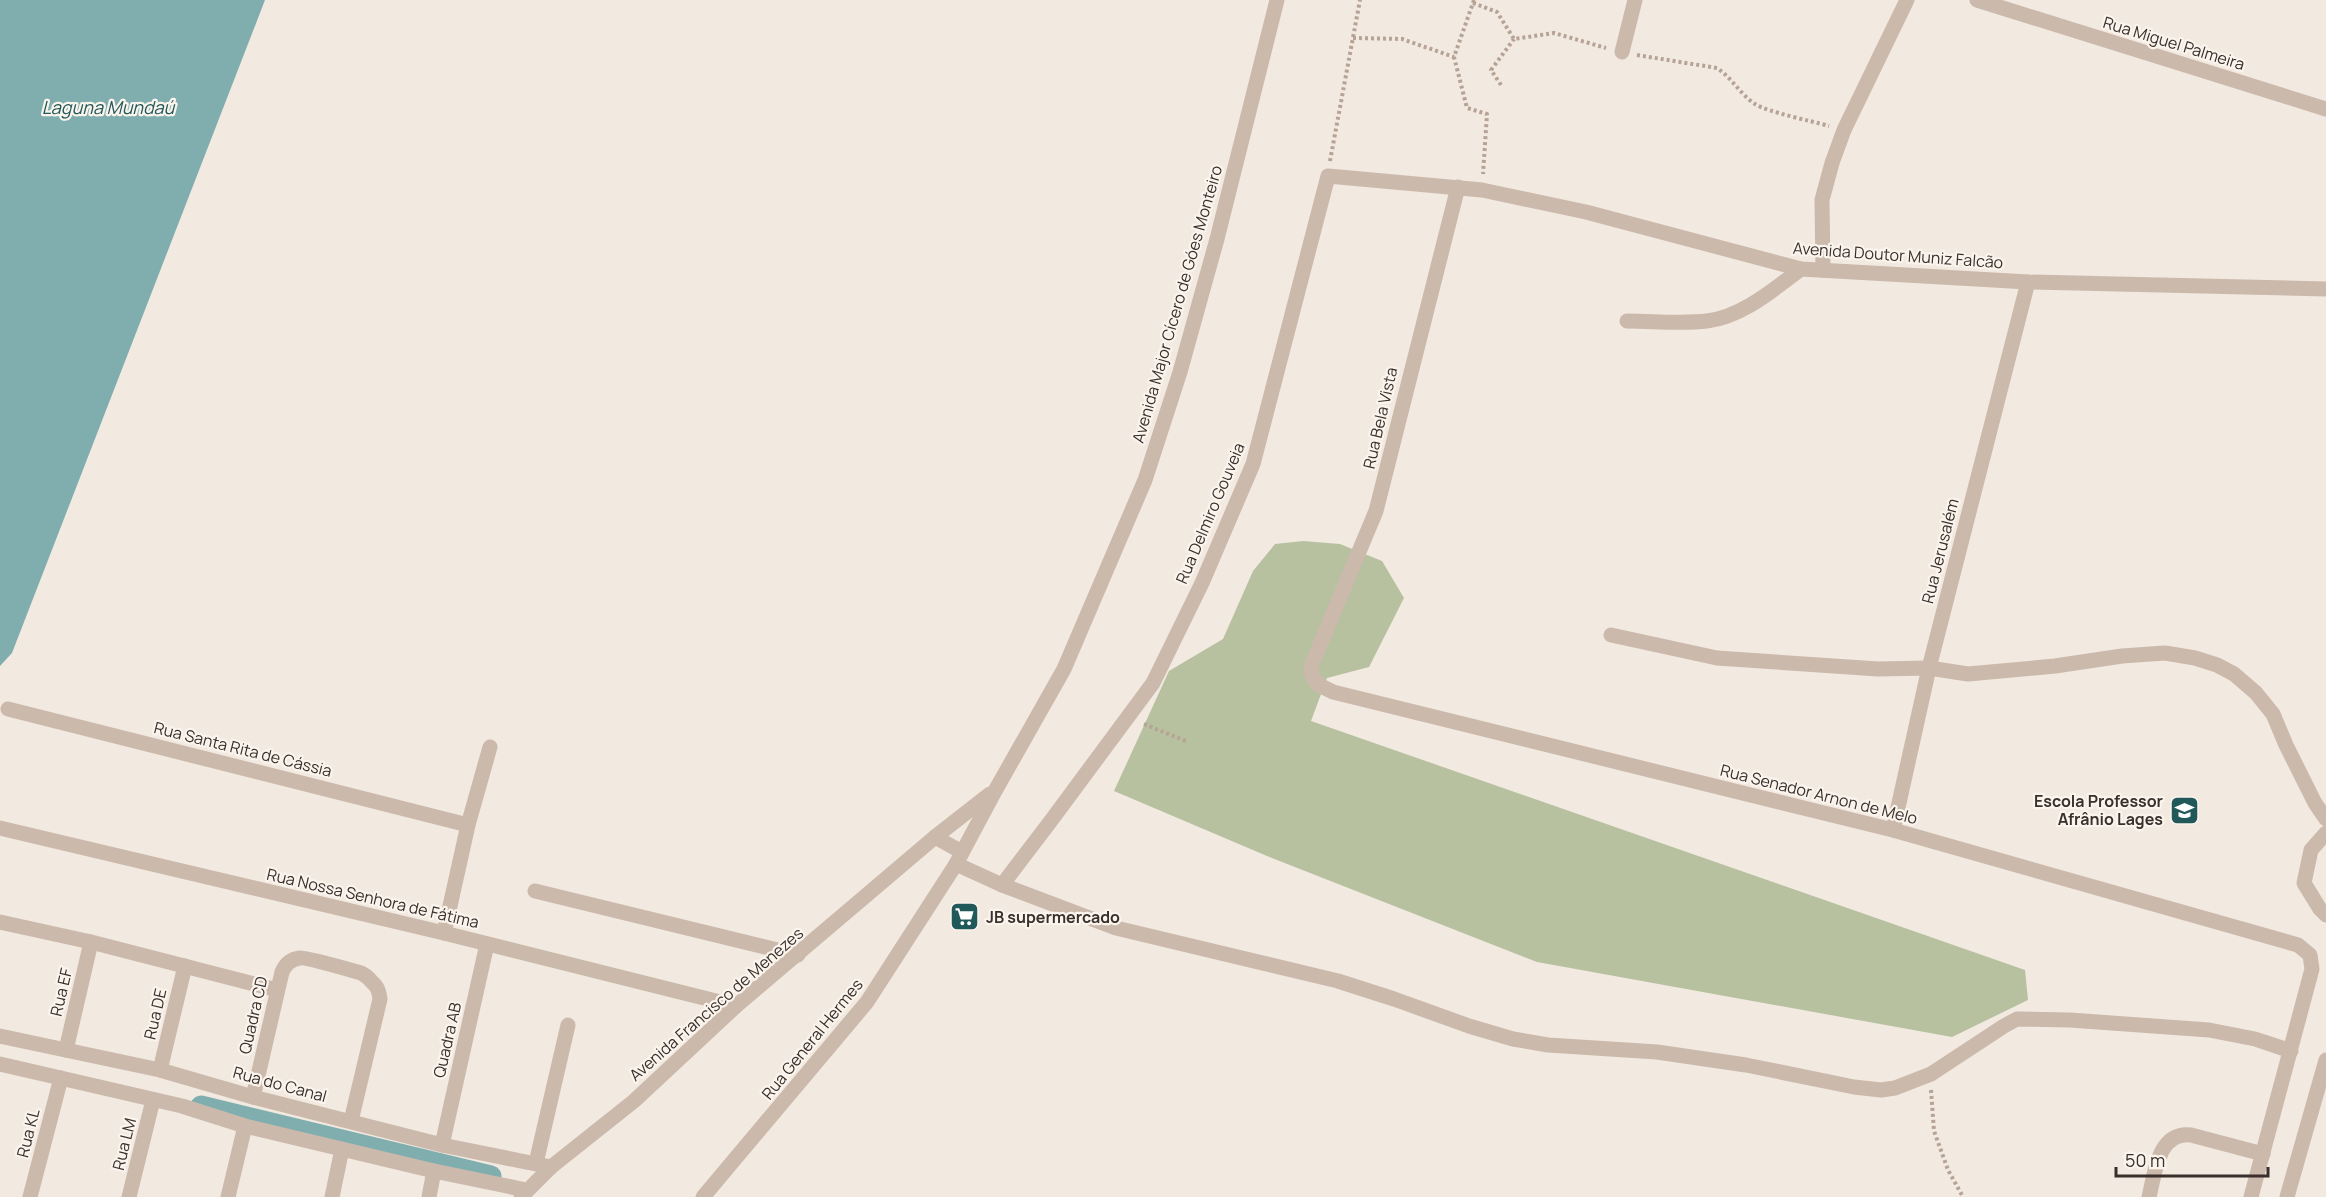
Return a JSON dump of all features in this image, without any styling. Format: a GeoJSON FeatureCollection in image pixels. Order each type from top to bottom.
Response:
{"type":"FeatureCollection","features":[{"type":"Feature","properties":{"kind":"street","name":"Avenida Major Cícero de Góes Monteiro"},"geometry":{"type":"LineString","coordinates":[[959,858],[1064,669],[1145,480],[1180,372],[1217,239],[1277,0]]}},
{"type":"Feature","properties":{"kind":"street"},"geometry":{"type":"LineString","coordinates":[[1622,52],[1635,0]]}},
{"type":"Feature","properties":{"kind":"street"},"geometry":{"type":"LineString","coordinates":[[1823,270],[1822,200],[1844,130],[1907,0]]}},
{"type":"Feature","properties":{"kind":"street","name":"Rua Miguel Palmeira"},"geometry":{"type":"LineString","coordinates":[[1977,0],[2326,109]]}},
{"type":"Feature","properties":{"kind":"street","name":"Avenida Doutor Muniz Falcão"},"geometry":{"type":"LineString","coordinates":[[1328,176],[1482,190],[1586,212],[1801,269],[2028,282],[2326,288]]}},
{"type":"Feature","properties":{"kind":"street","name":"Rua Delmiro Gouveia"},"geometry":{"type":"LineString","coordinates":[[1002,885],[1154,682],[1202,583],[1253,464],[1328,176]]}},
{"type":"Feature","properties":{"kind":"street","name":"Rua Bela Vista"},"geometry":{"type":"LineString","coordinates":[[1316,650],[1354,567],[1376,511],[1458,187]]}},
{"type":"Feature","properties":{"kind":"street"},"geometry":{"type":"LineString","coordinates":[[1628,321],[1707,321],[1721,317],[1761,297],[1801,269]]}},
{"type":"Feature","properties":{"kind":"street","name":"Rua Jerusalém"},"geometry":{"type":"LineString","coordinates":[[1893,830],[1929,668],[2028,282]]}},
{"type":"Feature","properties":{"kind":"street"},"geometry":{"type":"LineString","coordinates":[[1611,635],[1717,658],[1878,669],[1929,668],[1977,674],[2122,656],[2165,653],[2195,658],[2217,665],[2234,674],[2256,693],[2273,714],[2315,803],[2326,819]]}},
{"type":"Feature","properties":{"kind":"street","name":"Rua Senador Arnon de Melo"},"geometry":{"type":"LineString","coordinates":[[1316,650],[1311,672],[1319,685],[1333,692],[1893,830],[2289,941],[2304,948],[2310,955],[2312,969],[2291,1050]]}},
{"type":"Feature","properties":{"kind":"street","name":"Rua Santa Rita de Cássia"},"geometry":{"type":"LineString","coordinates":[[8,709],[468,825]]}},
{"type":"Feature","properties":{"kind":"street"},"geometry":{"type":"LineString","coordinates":[[444,933],[468,825],[490,747]]}},
{"type":"Feature","properties":{"kind":"street","name":"Avenida Francisco de Menezes"},"geometry":{"type":"LineString","coordinates":[[524,1193],[543,1165],[634,1101],[736,1006],[935,837],[995,791]]}},
{"type":"Feature","properties":{"kind":"street","name":"Rua Nossa Senhora de Fátima"},"geometry":{"type":"LineString","coordinates":[[0,828],[444,933],[736,1006]]}},
{"type":"Feature","properties":{"kind":"street"},"geometry":{"type":"LineString","coordinates":[[2326,833],[2311,850],[2304,883],[2326,915]]}},
{"type":"Feature","properties":{"kind":"street"},"geometry":{"type":"LineString","coordinates":[[935,837],[959,858],[1002,885],[1126,931],[1338,981],[1469,1026],[1513,1039],[1548,1045],[1657,1052],[1746,1065],[1854,1087],[1881,1090],[1896,1088],[1931,1074],[2012,1022],[2029,1019],[2209,1030],[2255,1039],[2291,1050],[2251,1197]]}},
{"type":"Feature","properties":{"kind":"street","name":"Rua General Hermes"},"geometry":{"type":"LineString","coordinates":[[703,1197],[867,1002],[959,858]]}},
{"type":"Feature","properties":{"kind":"street"},"geometry":{"type":"LineString","coordinates":[[536,891],[798,955]]}},
{"type":"Feature","properties":{"kind":"street"},"geometry":{"type":"LineString","coordinates":[[0,922],[91,942],[277,990]]}},
{"type":"Feature","properties":{"kind":"street","name":"Rua EF"},"geometry":{"type":"LineString","coordinates":[[66,1050],[91,942]]}},
{"type":"Feature","properties":{"kind":"street","name":"Quadra AB"},"geometry":{"type":"LineString","coordinates":[[442,1145],[487,944]]}},
{"type":"Feature","properties":{"kind":"street","name":"Quadra CD"},"geometry":{"type":"LineString","coordinates":[[253,1097],[284,966],[299,958],[308,959],[359,973],[374,983],[379,991],[380,999],[351,1121]]}},
{"type":"Feature","properties":{"kind":"street","name":"Rua DE"},"geometry":{"type":"LineString","coordinates":[[160,1070],[185,966]]}},
{"type":"Feature","properties":{"kind":"street"},"geometry":{"type":"LineString","coordinates":[[543,1165],[568,1024]]}},
{"type":"Feature","properties":{"kind":"street","name":"Rua do Canal"},"geometry":{"type":"LineString","coordinates":[[0,1036],[160,1070],[253,1097],[442,1145],[543,1165]]}},
{"type":"Feature","properties":{"kind":"street"},"geometry":{"type":"LineString","coordinates":[[2287,1197],[2326,1060]]}},
{"type":"Feature","properties":{"kind":"street"},"geometry":{"type":"LineString","coordinates":[[0,1064],[524,1193]]}},
{"type":"Feature","properties":{"kind":"street","name":"Rua KL"},"geometry":{"type":"LineString","coordinates":[[30,1197],[61,1078]]}},
{"type":"Feature","properties":{"kind":"street","name":"Rua LM"},"geometry":{"type":"LineString","coordinates":[[129,1197],[153,1100]]}},
{"type":"Feature","properties":{"kind":"street"},"geometry":{"type":"LineString","coordinates":[[228,1197],[245,1126]]}},
{"type":"Feature","properties":{"kind":"street"},"geometry":{"type":"LineString","coordinates":[[2149,1197],[2163,1149],[2172,1137],[2183,1134],[2263,1154]]}},
{"type":"Feature","properties":{"kind":"street"},"geometry":{"type":"LineString","coordinates":[[332,1197],[342,1149]]}},
{"type":"Feature","properties":{"kind":"street"},"geometry":{"type":"LineString","coordinates":[[429,1197],[434,1171]]}},
{"type":"Feature","properties":{"kind":"path"},"geometry":{"type":"LineString","coordinates":[[1328,176],[1360,0]]}},
{"type":"Feature","properties":{"kind":"path"},"geometry":{"type":"LineString","coordinates":[[1482,190],[1487,114],[1467,108],[1454,57],[1473,2],[1497,12],[1515,39]]}},
{"type":"Feature","properties":{"kind":"path"},"geometry":{"type":"LineString","coordinates":[[1501,85],[1491,70],[1515,39],[1554,33],[1622,52],[1717,68],[1727,75],[1736,88],[1757,106],[1844,130]]}},
{"type":"Feature","properties":{"kind":"path"},"geometry":{"type":"LineString","coordinates":[[1353,38],[1402,39],[1454,57]]}},
{"type":"Feature","properties":{"kind":"path"},"geometry":{"type":"LineString","coordinates":[[1128,717],[1188,742]]}},
{"type":"Feature","properties":{"kind":"path"},"geometry":{"type":"LineString","coordinates":[[1931,1074],[1934,1131],[1948,1170],[1963,1197]]}},
{"type":"Feature","properties":{"kind":"green space"},"geometry":{"type":"Polygon","coordinates":[[[1303,541],[1340,544],[1382,561],[1404,598],[1369,667],[1327,678],[1311,721],[2025,970],[2028,1000],[1952,1037],[1537,962],[1267,856],[1114,791],[1169,671],[1223,639],[1253,571],[1275,544],[1303,541]]]}},
{"type":"Feature","properties":{"kind":"water","name":"Laguna Mundaú"},"geometry":{"type":"Polygon","coordinates":[[[0,0],[265,0],[12,653],[0,666],[0,0]]]}},
{"type":"Feature","properties":{"kind":"waterway"},"geometry":{"type":"LineString","coordinates":[[201,1106],[491,1176]]}},
{"type":"Feature","properties":{"kind":"place","name":"Escola Professor Afrânio Lages"},"geometry":{"type":"Point","coordinates":[2184,810]}},
{"type":"Feature","properties":{"kind":"place","name":"JB supermercado"},"geometry":{"type":"Point","coordinates":[965,917]}}]}
